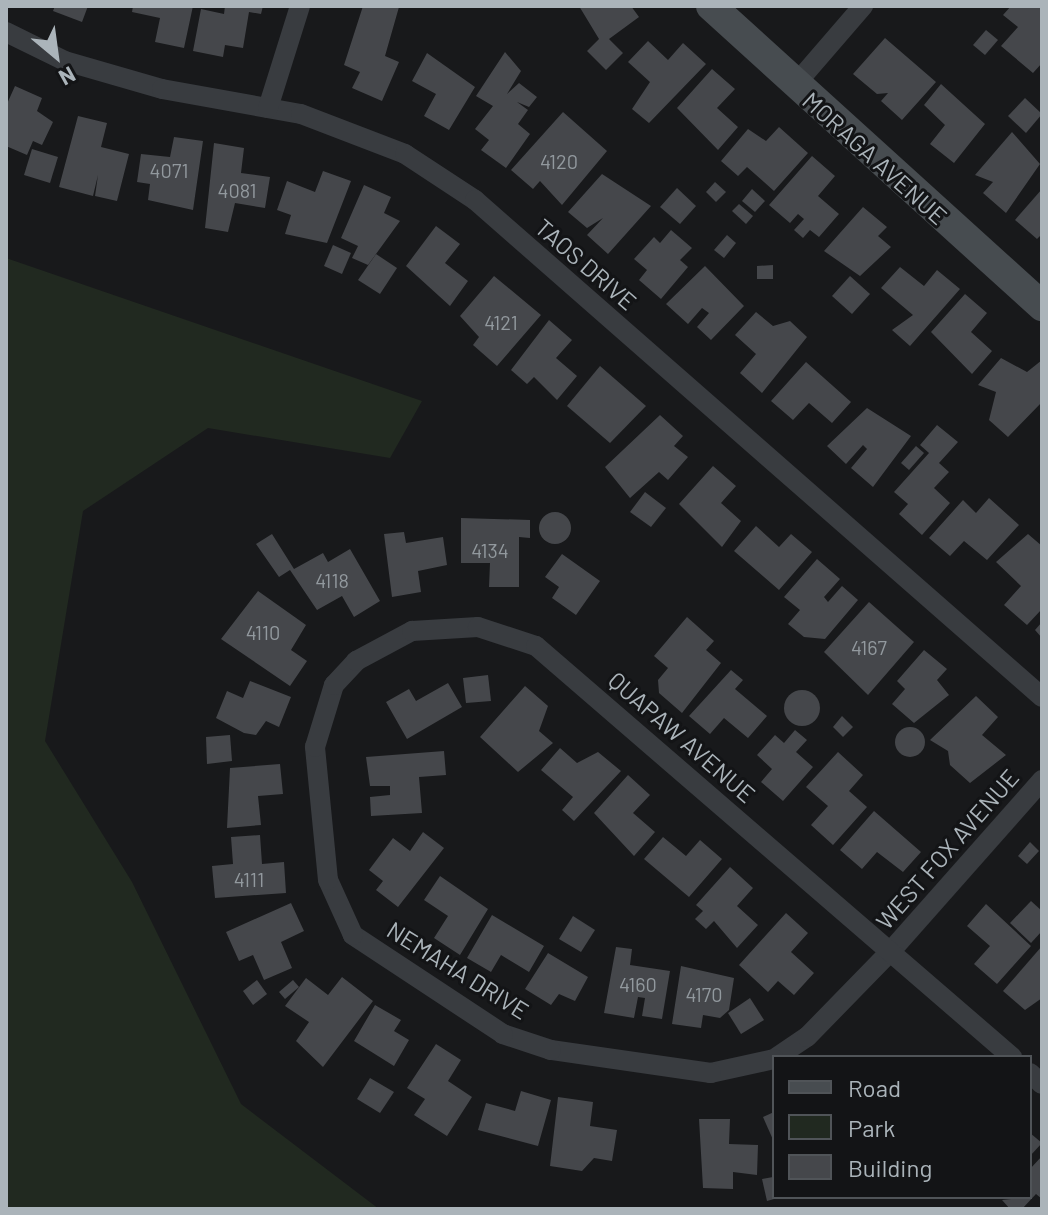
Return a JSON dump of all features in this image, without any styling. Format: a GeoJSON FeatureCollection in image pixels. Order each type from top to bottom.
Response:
{"type":"FeatureCollection","features":[{"type":"Feature","properties":{"kind":"main road","name":"MORAGA AVENUE"},"geometry":{"type":"LineString","coordinates":[[711,6],[794,86],[1042,306]]}},
{"type":"Feature","properties":{"kind":"street"},"geometry":{"type":"LineString","coordinates":[[268,108],[300,6]]}},
{"type":"Feature","properties":{"kind":"street"},"geometry":{"type":"LineString","coordinates":[[794,86],[863,6]]}},
{"type":"Feature","properties":{"kind":"street","name":"TAOS DRIVE"},"geometry":{"type":"LineString","coordinates":[[6,32],[65,61],[162,89],[268,108],[405,154],[475,200],[1042,697]]}},
{"type":"Feature","properties":{"kind":"street","name":"QUAPAW AVENUE"},"geometry":{"type":"LineString","coordinates":[[315,747],[334,685],[356,661],[412,631],[478,627],[536,646],[1010,1055]]}},
{"type":"Feature","properties":{"kind":"street","name":"NEMAHA DRIVE"},"geometry":{"type":"LineString","coordinates":[[315,747],[328,880],[353,935],[503,1034],[551,1050],[711,1073],[772,1059]]}},
{"type":"Feature","properties":{"kind":"street","name":"WEST FOX AVENUE"},"geometry":{"type":"LineString","coordinates":[[890,952],[1042,780]]}},
{"type":"Feature","properties":{"kind":"street","name":"NEMAHA DRIVE"},"geometry":{"type":"LineString","coordinates":[[780,1055],[807,1037],[890,952]]}},
{"type":"Feature","properties":{"kind":"green space"},"geometry":{"type":"Polygon","coordinates":[[[6,258],[422,401],[390,458],[208,428],[83,511],[45,741],[132,882],[241,1104],[379,1209],[6,1209],[6,258]]]}},
{"type":"Feature","properties":{"kind":"building"},"geometry":{"type":"Polygon","coordinates":[[[55,6],[88,6],[82,22],[53,11],[55,6]]]}},
{"type":"Feature","properties":{"kind":"building"},"geometry":{"type":"Polygon","coordinates":[[[133,6],[193,6],[184,48],[155,42],[160,18],[132,12],[133,6]]]}},
{"type":"Feature","properties":{"kind":"building"},"geometry":{"type":"Polygon","coordinates":[[[225,6],[263,6],[261,14],[249,12],[243,48],[225,45],[223,57],[193,51],[201,9],[224,14],[225,6]]]}},
{"type":"Feature","properties":{"kind":"building"},"geometry":{"type":"Polygon","coordinates":[[[363,6],[399,7],[385,56],[399,62],[382,101],[352,88],[360,72],[344,65],[363,6]]]}},
{"type":"Feature","properties":{"kind":"building"},"geometry":{"type":"Polygon","coordinates":[[[579,6],[631,6],[639,17],[609,39],[623,53],[606,70],[587,51],[599,39],[579,6]]]}},
{"type":"Feature","properties":{"kind":"building"},"geometry":{"type":"Polygon","coordinates":[[[1011,6],[1042,6],[1042,63],[1033,73],[1001,46],[1018,27],[1003,15],[1011,6]]]}},
{"type":"Feature","properties":{"kind":"building"},"geometry":{"type":"Polygon","coordinates":[[[986,30],[998,40],[985,55],[973,45],[986,30]]]}},
{"type":"Feature","properties":{"kind":"building"},"geometry":{"type":"Polygon","coordinates":[[[885,38],[936,82],[902,120],[881,101],[888,93],[877,94],[853,74],[885,38]]]}},
{"type":"Feature","properties":{"kind":"building"},"geometry":{"type":"Polygon","coordinates":[[[648,41],[668,60],[683,43],[706,64],[649,123],[632,109],[650,82],[628,62],[648,41]]]}},
{"type":"Feature","properties":{"kind":"building"},"geometry":{"type":"Polygon","coordinates":[[[505,52],[521,71],[507,94],[519,83],[537,97],[529,107],[517,102],[528,110],[518,124],[530,134],[506,168],[481,150],[489,140],[475,129],[493,106],[476,96],[505,52]]]}},
{"type":"Feature","properties":{"kind":"building"},"geometry":{"type":"Polygon","coordinates":[[[427,53],[475,87],[449,130],[424,116],[436,94],[412,81],[427,53]]]}},
{"type":"Feature","properties":{"kind":"building"},"geometry":{"type":"Polygon","coordinates":[[[712,69],[735,89],[717,108],[738,127],[718,150],[677,108],[712,69]]]}},
{"type":"Feature","properties":{"kind":"building"},"geometry":{"type":"Polygon","coordinates":[[[941,84],[985,124],[954,163],[930,144],[945,125],[924,105],[941,84]]]}},
{"type":"Feature","properties":{"kind":"building"},"geometry":{"type":"Polygon","coordinates":[[[15,86],[42,98],[37,111],[53,122],[42,145],[33,141],[27,155],[6,146],[6,106],[15,86]]]}},
{"type":"Feature","properties":{"kind":"building"},"geometry":{"type":"Polygon","coordinates":[[[1025,98],[1042,114],[1026,133],[1008,116],[1025,98]]]}},
{"type":"Feature","properties":{"kind":"building"},"geometry":{"type":"Polygon","coordinates":[[[563,112],[607,151],[562,205],[540,181],[533,189],[511,170],[563,112]]]}},
{"type":"Feature","properties":{"kind":"building"},"geometry":{"type":"Polygon","coordinates":[[[78,116],[107,123],[101,147],[129,154],[117,201],[95,196],[98,175],[93,196],[59,187],[78,116]]]}},
{"type":"Feature","properties":{"kind":"building"},"geometry":{"type":"Polygon","coordinates":[[[779,127],[808,153],[774,191],[747,167],[738,176],[721,161],[748,129],[766,141],[779,127]]]}},
{"type":"Feature","properties":{"kind":"building"},"geometry":{"type":"Polygon","coordinates":[[[1012,132],[1040,164],[1006,213],[983,193],[993,182],[975,175],[1012,132]]]}},
{"type":"Feature","properties":{"kind":"building"},"geometry":{"type":"Polygon","coordinates":[[[174,137],[203,141],[193,210],[148,200],[150,184],[137,182],[141,154],[170,157],[174,137]]]}},
{"type":"Feature","properties":{"kind":"building"},"geometry":{"type":"Polygon","coordinates":[[[214,143],[244,148],[241,173],[270,177],[265,208],[235,203],[228,232],[205,228],[214,143]]]}},
{"type":"Feature","properties":{"kind":"building"},"geometry":{"type":"Polygon","coordinates":[[[32,149],[58,157],[50,183],[24,175],[32,149]]]}},
{"type":"Feature","properties":{"kind":"building"},"geometry":{"type":"Polygon","coordinates":[[[812,156],[835,176],[818,196],[839,214],[819,237],[810,230],[803,238],[794,230],[804,219],[798,214],[790,223],[769,205],[812,156]]]}},
{"type":"Feature","properties":{"kind":"building"},"geometry":{"type":"Polygon","coordinates":[[[323,171],[351,181],[327,243],[285,234],[291,215],[277,210],[287,181],[315,192],[323,171]]]}},
{"type":"Feature","properties":{"kind":"building"},"geometry":{"type":"Polygon","coordinates":[[[602,174],[651,206],[608,254],[587,235],[603,218],[587,228],[568,212],[602,174]]]}},
{"type":"Feature","properties":{"kind":"building"},"geometry":{"type":"Polygon","coordinates":[[[715,182],[726,192],[716,202],[706,192],[715,182]]]}},
{"type":"Feature","properties":{"kind":"building"},"geometry":{"type":"Polygon","coordinates":[[[364,185],[391,197],[384,213],[400,221],[368,265],[352,258],[358,246],[341,238],[364,185]]]}},
{"type":"Feature","properties":{"kind":"building"},"geometry":{"type":"Polygon","coordinates":[[[677,188],[696,206],[680,224],[660,207],[677,188]]]}},
{"type":"Feature","properties":{"kind":"building"},"geometry":{"type":"Polygon","coordinates":[[[752,189],[765,201],[755,212],[742,201],[752,189]]]}},
{"type":"Feature","properties":{"kind":"building"},"geometry":{"type":"Polygon","coordinates":[[[1042,189],[1042,234],[1037,239],[1015,220],[1042,189]]]}},
{"type":"Feature","properties":{"kind":"building"},"geometry":{"type":"Polygon","coordinates":[[[739,204],[753,216],[746,224],[732,211],[739,204]]]}},
{"type":"Feature","properties":{"kind":"building"},"geometry":{"type":"Polygon","coordinates":[[[863,207],[887,227],[878,236],[891,247],[860,276],[824,251],[863,207]]]}},
{"type":"Feature","properties":{"kind":"building"},"geometry":{"type":"Polygon","coordinates":[[[436,226],[460,244],[445,263],[468,281],[450,306],[406,266],[436,226]]]}},
{"type":"Feature","properties":{"kind":"building"},"geometry":{"type":"Polygon","coordinates":[[[671,230],[692,248],[680,260],[688,267],[661,299],[639,280],[647,270],[634,259],[654,237],[660,243],[671,230]]]}},
{"type":"Feature","properties":{"kind":"building"},"geometry":{"type":"Polygon","coordinates":[[[727,235],[736,243],[724,258],[714,250],[727,235]]]}},
{"type":"Feature","properties":{"kind":"building"},"geometry":{"type":"Polygon","coordinates":[[[333,245],[351,253],[342,274],[324,266],[333,245]]]}},
{"type":"Feature","properties":{"kind":"building"},"geometry":{"type":"Polygon","coordinates":[[[376,254],[397,268],[380,294],[358,280],[376,254]]]}},
{"type":"Feature","properties":{"kind":"building"},"geometry":{"type":"Polygon","coordinates":[[[773,265],[773,279],[757,279],[757,266],[773,265]]]}},
{"type":"Feature","properties":{"kind":"building"},"geometry":{"type":"Polygon","coordinates":[[[705,266],[744,306],[711,340],[697,327],[709,313],[702,308],[688,324],[666,304],[705,266]]]}},
{"type":"Feature","properties":{"kind":"building"},"geometry":{"type":"Polygon","coordinates":[[[900,267],[924,286],[937,270],[960,289],[910,346],[892,330],[913,315],[881,288],[900,267]]]}},
{"type":"Feature","properties":{"kind":"building"},"geometry":{"type":"Polygon","coordinates":[[[494,276],[541,315],[497,366],[473,345],[479,337],[460,316],[494,276]]]}},
{"type":"Feature","properties":{"kind":"building"},"geometry":{"type":"Polygon","coordinates":[[[850,276],[870,294],[852,314],[832,296],[850,276]]]}},
{"type":"Feature","properties":{"kind":"building"},"geometry":{"type":"Polygon","coordinates":[[[965,294],[987,313],[971,332],[992,351],[972,374],[931,332],[965,294]]]}},
{"type":"Feature","properties":{"kind":"building"},"geometry":{"type":"Polygon","coordinates":[[[756,312],[773,326],[790,321],[807,337],[762,393],[740,373],[756,354],[735,335],[756,312]]]}},
{"type":"Feature","properties":{"kind":"building"},"geometry":{"type":"Polygon","coordinates":[[[549,320],[572,340],[556,358],[577,376],[557,400],[534,377],[527,384],[511,370],[549,320]]]}},
{"type":"Feature","properties":{"kind":"building"},"geometry":{"type":"Polygon","coordinates":[[[1001,358],[1027,372],[1042,360],[1042,402],[1008,437],[989,420],[996,392],[978,385],[1001,358]]]}},
{"type":"Feature","properties":{"kind":"building"},"geometry":{"type":"Polygon","coordinates":[[[806,362],[851,402],[832,423],[809,403],[793,420],[771,401],[806,362]]]}},
{"type":"Feature","properties":{"kind":"building"},"geometry":{"type":"Polygon","coordinates":[[[600,366],[646,406],[610,443],[567,406],[600,366]]]}},
{"type":"Feature","properties":{"kind":"building"},"geometry":{"type":"Polygon","coordinates":[[[867,408],[911,436],[873,487],[851,468],[867,449],[863,445],[846,464],[827,446],[867,408]]]}},
{"type":"Feature","properties":{"kind":"building"},"geometry":{"type":"Polygon","coordinates":[[[660,415],[683,436],[674,446],[688,457],[668,480],[659,472],[630,498],[605,467],[660,415]]]}},
{"type":"Feature","properties":{"kind":"building"},"geometry":{"type":"Polygon","coordinates":[[[937,425],[958,442],[939,463],[949,472],[934,488],[950,503],[922,535],[899,514],[908,504],[894,492],[929,453],[920,445],[937,425]]]}},
{"type":"Feature","properties":{"kind":"building"},"geometry":{"type":"Polygon","coordinates":[[[916,446],[924,453],[909,470],[901,463],[916,446]]]}},
{"type":"Feature","properties":{"kind":"building"},"geometry":{"type":"Polygon","coordinates":[[[713,466],[736,486],[721,503],[741,521],[722,547],[679,504],[713,466]]]}},
{"type":"Feature","properties":{"kind":"building"},"geometry":{"type":"Polygon","coordinates":[[[645,492],[666,508],[651,527],[630,512],[645,492]]]}},
{"type":"Feature","properties":{"kind":"building"},"geometry":{"type":"Polygon","coordinates":[[[989,498],[1019,525],[987,560],[964,541],[950,556],[929,538],[963,500],[976,513],[989,498]]]}},
{"type":"Feature","properties":{"kind":"building"},"geometry":{"type":"Polygon","coordinates":[[[555,512],[566,517],[571,528],[566,539],[555,544],[544,539],[539,528],[544,517],[555,512]]]}},
{"type":"Feature","properties":{"kind":"building"},"geometry":{"type":"Polygon","coordinates":[[[461,518],[530,520],[530,538],[519,537],[519,587],[489,587],[490,563],[461,563],[461,518]]]}},
{"type":"Feature","properties":{"kind":"building"},"geometry":{"type":"Polygon","coordinates":[[[756,526],[779,547],[791,534],[812,552],[779,590],[734,551],[756,526]]]}},
{"type":"Feature","properties":{"kind":"building"},"geometry":{"type":"Polygon","coordinates":[[[404,532],[406,543],[443,537],[447,565],[418,571],[421,592],[392,597],[384,534],[404,532]]]}},
{"type":"Feature","properties":{"kind":"building"},"geometry":{"type":"Polygon","coordinates":[[[272,534],[294,569],[323,553],[328,562],[350,549],[380,601],[354,617],[342,596],[317,610],[290,570],[279,577],[256,544],[272,534]]]}},
{"type":"Feature","properties":{"kind":"building"},"geometry":{"type":"Polygon","coordinates":[[[1028,534],[1042,546],[1042,609],[1027,625],[1004,605],[1021,586],[996,562],[1028,534]]]}},
{"type":"Feature","properties":{"kind":"building"},"geometry":{"type":"Polygon","coordinates":[[[562,554],[600,581],[576,615],[552,598],[559,587],[545,577],[562,554]]]}},
{"type":"Feature","properties":{"kind":"building"},"geometry":{"type":"Polygon","coordinates":[[[817,559],[840,579],[824,597],[828,602],[842,586],[858,600],[825,639],[804,637],[788,624],[800,610],[784,597],[817,559]]]}},
{"type":"Feature","properties":{"kind":"building"},"geometry":{"type":"Polygon","coordinates":[[[258,591],[306,625],[291,650],[307,661],[290,686],[221,639],[258,591]]]}},
{"type":"Feature","properties":{"kind":"building"},"geometry":{"type":"Polygon","coordinates":[[[869,602],[914,642],[868,695],[824,652],[869,602]]]}},
{"type":"Feature","properties":{"kind":"building"},"geometry":{"type":"Polygon","coordinates":[[[687,617],[714,641],[706,650],[721,663],[682,713],[659,693],[658,680],[668,668],[654,656],[687,617]]]}},
{"type":"Feature","properties":{"kind":"building"},"geometry":{"type":"Polygon","coordinates":[[[1042,622],[1042,638],[1035,630],[1042,622]]]}},
{"type":"Feature","properties":{"kind":"building"},"geometry":{"type":"Polygon","coordinates":[[[924,650],[947,669],[937,680],[949,695],[914,723],[892,704],[905,689],[897,681],[924,650]]]}},
{"type":"Feature","properties":{"kind":"building"},"geometry":{"type":"Polygon","coordinates":[[[731,670],[743,680],[735,689],[767,716],[748,738],[724,718],[710,734],[689,716],[731,670]]]}},
{"type":"Feature","properties":{"kind":"building"},"geometry":{"type":"Polygon","coordinates":[[[488,675],[491,701],[466,703],[463,678],[488,675]]]}},
{"type":"Feature","properties":{"kind":"building"},"geometry":{"type":"Polygon","coordinates":[[[250,681],[291,697],[279,727],[266,721],[256,735],[244,733],[216,718],[227,691],[243,698],[250,681]]]}},
{"type":"Feature","properties":{"kind":"building"},"geometry":{"type":"Polygon","coordinates":[[[448,683],[462,707],[407,739],[386,702],[409,689],[416,701],[448,683]]]}},
{"type":"Feature","properties":{"kind":"building"},"geometry":{"type":"Polygon","coordinates":[[[525,686],[548,706],[539,731],[553,743],[518,772],[480,737],[525,686]]]}},
{"type":"Feature","properties":{"kind":"building"},"geometry":{"type":"Polygon","coordinates":[[[802,690],[815,695],[820,708],[815,721],[802,726],[789,721],[784,708],[789,695],[802,690]]]}},
{"type":"Feature","properties":{"kind":"building"},"geometry":{"type":"Polygon","coordinates":[[[976,696],[998,717],[982,735],[1006,755],[970,783],[950,765],[948,751],[930,740],[976,696]]]}},
{"type":"Feature","properties":{"kind":"building"},"geometry":{"type":"Polygon","coordinates":[[[842,716],[853,727],[843,737],[833,727],[842,716]]]}},
{"type":"Feature","properties":{"kind":"building"},"geometry":{"type":"Polygon","coordinates":[[[910,727],[920,732],[925,742],[920,752],[910,757],[900,752],[895,742],[900,732],[910,727]]]}},
{"type":"Feature","properties":{"kind":"building"},"geometry":{"type":"Polygon","coordinates":[[[795,730],[807,740],[796,752],[813,767],[783,801],[761,782],[772,769],[757,755],[775,735],[784,743],[795,730]]]}},
{"type":"Feature","properties":{"kind":"building"},"geometry":{"type":"Polygon","coordinates":[[[230,735],[232,761],[207,764],[206,737],[230,735]]]}},
{"type":"Feature","properties":{"kind":"building"},"geometry":{"type":"Polygon","coordinates":[[[560,748],[577,763],[598,752],[621,771],[574,821],[562,810],[573,797],[541,770],[560,748]]]}},
{"type":"Feature","properties":{"kind":"building"},"geometry":{"type":"Polygon","coordinates":[[[444,751],[446,775],[419,777],[422,813],[371,816],[370,797],[390,795],[390,786],[370,786],[366,757],[444,751]]]}},
{"type":"Feature","properties":{"kind":"building"},"geometry":{"type":"Polygon","coordinates":[[[838,752],[863,775],[849,791],[867,807],[833,845],[811,825],[828,806],[806,787],[838,752]]]}},
{"type":"Feature","properties":{"kind":"building"},"geometry":{"type":"Polygon","coordinates":[[[280,764],[283,794],[258,796],[261,825],[227,828],[230,768],[280,764]]]}},
{"type":"Feature","properties":{"kind":"building"},"geometry":{"type":"Polygon","coordinates":[[[628,775],[650,795],[633,813],[655,832],[634,856],[594,813],[628,775]]]}},
{"type":"Feature","properties":{"kind":"building"},"geometry":{"type":"Polygon","coordinates":[[[874,811],[921,852],[903,872],[877,852],[862,869],[840,850],[874,811]]]}},
{"type":"Feature","properties":{"kind":"building"},"geometry":{"type":"Polygon","coordinates":[[[423,832],[444,848],[398,907],[376,890],[383,881],[369,870],[393,838],[410,851],[423,832]]]}},
{"type":"Feature","properties":{"kind":"building"},"geometry":{"type":"Polygon","coordinates":[[[260,835],[262,864],[284,862],[286,893],[215,898],[212,866],[233,864],[231,837],[260,835]]]}},
{"type":"Feature","properties":{"kind":"building"},"geometry":{"type":"Polygon","coordinates":[[[663,837],[686,856],[700,840],[722,859],[689,897],[644,859],[663,837]]]}},
{"type":"Feature","properties":{"kind":"building"},"geometry":{"type":"Polygon","coordinates":[[[1030,842],[1039,851],[1027,864],[1018,856],[1030,842]]]}},
{"type":"Feature","properties":{"kind":"building"},"geometry":{"type":"Polygon","coordinates":[[[730,867],[753,888],[737,906],[758,925],[737,948],[714,921],[706,929],[695,919],[703,911],[696,905],[730,867]]]}},
{"type":"Feature","properties":{"kind":"building"},"geometry":{"type":"Polygon","coordinates":[[[440,876],[488,909],[460,955],[434,938],[448,916],[424,900],[440,876]]]}},
{"type":"Feature","properties":{"kind":"building"},"geometry":{"type":"Polygon","coordinates":[[[1031,901],[1042,911],[1042,931],[1031,943],[1010,923],[1031,901]]]}},
{"type":"Feature","properties":{"kind":"building"},"geometry":{"type":"Polygon","coordinates":[[[291,903],[304,931],[281,942],[292,968],[264,980],[253,955],[239,961],[226,932],[291,903]]]}},
{"type":"Feature","properties":{"kind":"building"},"geometry":{"type":"Polygon","coordinates":[[[986,904],[1031,946],[997,984],[974,964],[990,946],[967,926],[986,904]]]}},
{"type":"Feature","properties":{"kind":"building"},"geometry":{"type":"Polygon","coordinates":[[[786,913],[808,933],[791,952],[814,973],[794,995],[778,981],[768,992],[739,965],[786,913]]]}},
{"type":"Feature","properties":{"kind":"building"},"geometry":{"type":"Polygon","coordinates":[[[492,915],[544,946],[529,972],[501,955],[491,972],[467,958],[492,915]]]}},
{"type":"Feature","properties":{"kind":"building"},"geometry":{"type":"Polygon","coordinates":[[[573,916],[595,930],[581,952],[559,939],[573,916]]]}},
{"type":"Feature","properties":{"kind":"building"},"geometry":{"type":"Polygon","coordinates":[[[1042,946],[1042,998],[1025,1010],[1003,991],[1042,946]]]}},
{"type":"Feature","properties":{"kind":"building"},"geometry":{"type":"Polygon","coordinates":[[[616,947],[632,949],[630,965],[670,971],[662,1019],[642,1016],[645,998],[638,997],[634,1018],[604,1013],[616,947]]]}},
{"type":"Feature","properties":{"kind":"building"},"geometry":{"type":"Polygon","coordinates":[[[548,953],[588,977],[575,1001],[559,994],[551,1005],[525,989],[548,953]]]}},
{"type":"Feature","properties":{"kind":"building"},"geometry":{"type":"Polygon","coordinates":[[[681,966],[734,978],[729,1010],[720,1018],[703,1015],[701,1028],[672,1024],[681,966]]]}},
{"type":"Feature","properties":{"kind":"building"},"geometry":{"type":"Polygon","coordinates":[[[342,977],[373,1001],[323,1067],[296,1041],[309,1022],[285,1006],[306,978],[328,995],[342,977]]]}},
{"type":"Feature","properties":{"kind":"building"},"geometry":{"type":"Polygon","coordinates":[[[257,980],[267,994],[253,1005],[243,991],[257,980]]]}},
{"type":"Feature","properties":{"kind":"building"},"geometry":{"type":"Polygon","coordinates":[[[293,980],[299,987],[285,999],[279,992],[293,980]]]}},
{"type":"Feature","properties":{"kind":"building"},"geometry":{"type":"Polygon","coordinates":[[[750,998],[764,1020],[741,1034],[728,1013],[750,998]]]}},
{"type":"Feature","properties":{"kind":"building"},"geometry":{"type":"Polygon","coordinates":[[[375,1005],[401,1020],[394,1031],[409,1040],[394,1066],[354,1041],[375,1005]]]}},
{"type":"Feature","properties":{"kind":"building"},"geometry":{"type":"Polygon","coordinates":[[[436,1044],[461,1060],[448,1081],[472,1097],[447,1136],[414,1115],[425,1099],[407,1088],[436,1044]]]}},
{"type":"Feature","properties":{"kind":"building"},"geometry":{"type":"Polygon","coordinates":[[[370,1078],[394,1092],[380,1113],[357,1099],[370,1078]]]}},
{"type":"Feature","properties":{"kind":"building"},"geometry":{"type":"Polygon","coordinates":[[[521,1091],[551,1100],[538,1146],[478,1130],[486,1103],[515,1111],[521,1091]]]}},
{"type":"Feature","properties":{"kind":"building"},"geometry":{"type":"Polygon","coordinates":[[[558,1097],[593,1102],[590,1126],[617,1130],[612,1161],[594,1158],[582,1171],[550,1166],[558,1097]]]}},
{"type":"Feature","properties":{"kind":"building"},"geometry":{"type":"Polygon","coordinates":[[[772,1113],[772,1137],[763,1117],[772,1113]]]}},
{"type":"Feature","properties":{"kind":"building"},"geometry":{"type":"Polygon","coordinates":[[[699,1119],[730,1119],[729,1144],[758,1145],[757,1175],[733,1172],[733,1189],[703,1188],[699,1119]]]}},
{"type":"Feature","properties":{"kind":"building"},"geometry":{"type":"Polygon","coordinates":[[[1032,1135],[1042,1143],[1032,1154],[1032,1135]]]}},
{"type":"Feature","properties":{"kind":"building"},"geometry":{"type":"Polygon","coordinates":[[[1042,1156],[1042,1199],[1036,1194],[1032,1198],[1032,1167],[1042,1156]]]}},
{"type":"Feature","properties":{"kind":"building"},"geometry":{"type":"Polygon","coordinates":[[[772,1177],[774,1199],[767,1201],[762,1179],[772,1177]]]}},
{"type":"Feature","properties":{"kind":"building"},"geometry":{"type":"Polygon","coordinates":[[[1031,1199],[1022,1209],[1010,1209],[1002,1200],[1031,1199]]]}}]}
